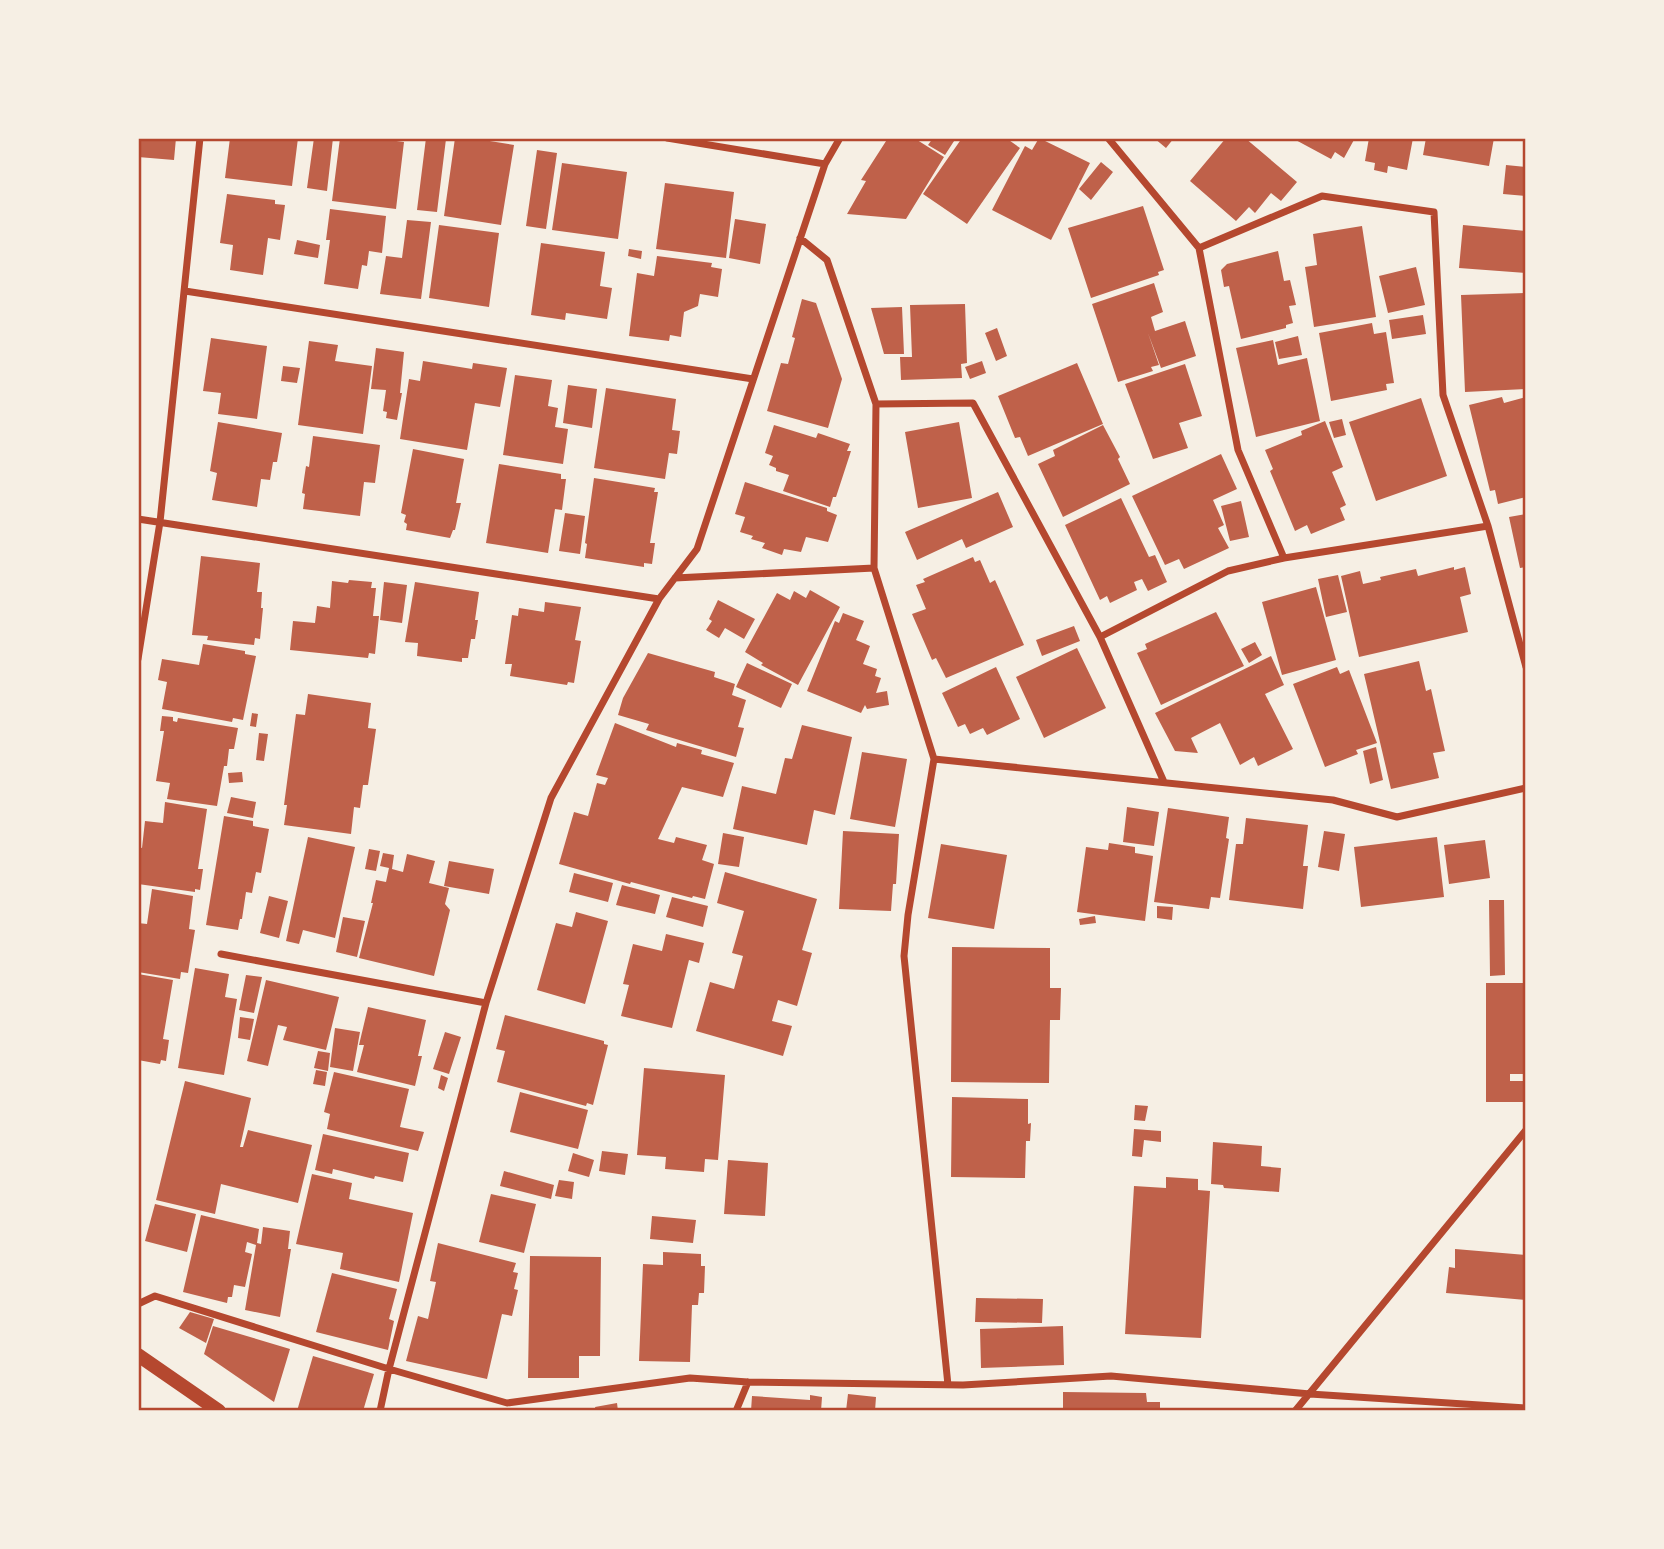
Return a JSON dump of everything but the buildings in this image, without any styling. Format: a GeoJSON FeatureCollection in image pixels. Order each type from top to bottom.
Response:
{"type":"FeatureCollection","features":[{"type":"Feature","properties":{"kind":"main road"},"geometry":{"type":"LineString","coordinates":[[138,1355],[219,1411]]}},
{"type":"Feature","properties":{"kind":"street"},"geometry":{"type":"LineString","coordinates":[[138,659],[160,522],[200,138]]}},
{"type":"Feature","properties":{"kind":"street"},"geometry":{"type":"LineString","coordinates":[[667,138],[825,164]]}},
{"type":"Feature","properties":{"kind":"street"},"geometry":{"type":"LineString","coordinates":[[380,1411],[388,1369],[486,1003],[551,798],[659,599],[697,549],[825,164],[840,138]]}},
{"type":"Feature","properties":{"kind":"street"},"geometry":{"type":"LineString","coordinates":[[1108,138],[1199,248],[1238,450],[1284,558]]}},
{"type":"Feature","properties":{"kind":"street"},"geometry":{"type":"LineString","coordinates":[[1199,248],[1322,196],[1434,212],[1443,394],[1488,526],[1526,667]]}},
{"type":"Feature","properties":{"kind":"street"},"geometry":{"type":"LineString","coordinates":[[800,239],[827,260],[876,404],[874,568],[934,759],[908,915],[904,956],[948,1385]]}},
{"type":"Feature","properties":{"kind":"street"},"geometry":{"type":"LineString","coordinates":[[185,291],[753,379]]}},
{"type":"Feature","properties":{"kind":"street"},"geometry":{"type":"LineString","coordinates":[[876,404],[973,403],[1100,637],[1164,782]]}},
{"type":"Feature","properties":{"kind":"street"},"geometry":{"type":"LineString","coordinates":[[138,519],[659,599]]}},
{"type":"Feature","properties":{"kind":"street"},"geometry":{"type":"LineString","coordinates":[[1100,637],[1228,571],[1284,558],[1488,526]]}},
{"type":"Feature","properties":{"kind":"street"},"geometry":{"type":"LineString","coordinates":[[674,578],[874,568]]}},
{"type":"Feature","properties":{"kind":"street"},"geometry":{"type":"LineString","coordinates":[[934,759],[1333,800],[1397,817],[1526,788]]}},
{"type":"Feature","properties":{"kind":"street"},"geometry":{"type":"LineString","coordinates":[[221,954],[486,1003]]}},
{"type":"Feature","properties":{"kind":"street"},"geometry":{"type":"LineString","coordinates":[[1295,1411],[1526,1130]]}},
{"type":"Feature","properties":{"kind":"street"},"geometry":{"type":"LineString","coordinates":[[138,1304],[155,1296],[507,1403],[690,1378],[748,1382],[948,1385],[1111,1376],[1491,1408],[1526,1408]]}},
{"type":"Feature","properties":{"kind":"street"},"geometry":{"type":"LineString","coordinates":[[736,1411],[748,1382]]}}]}
